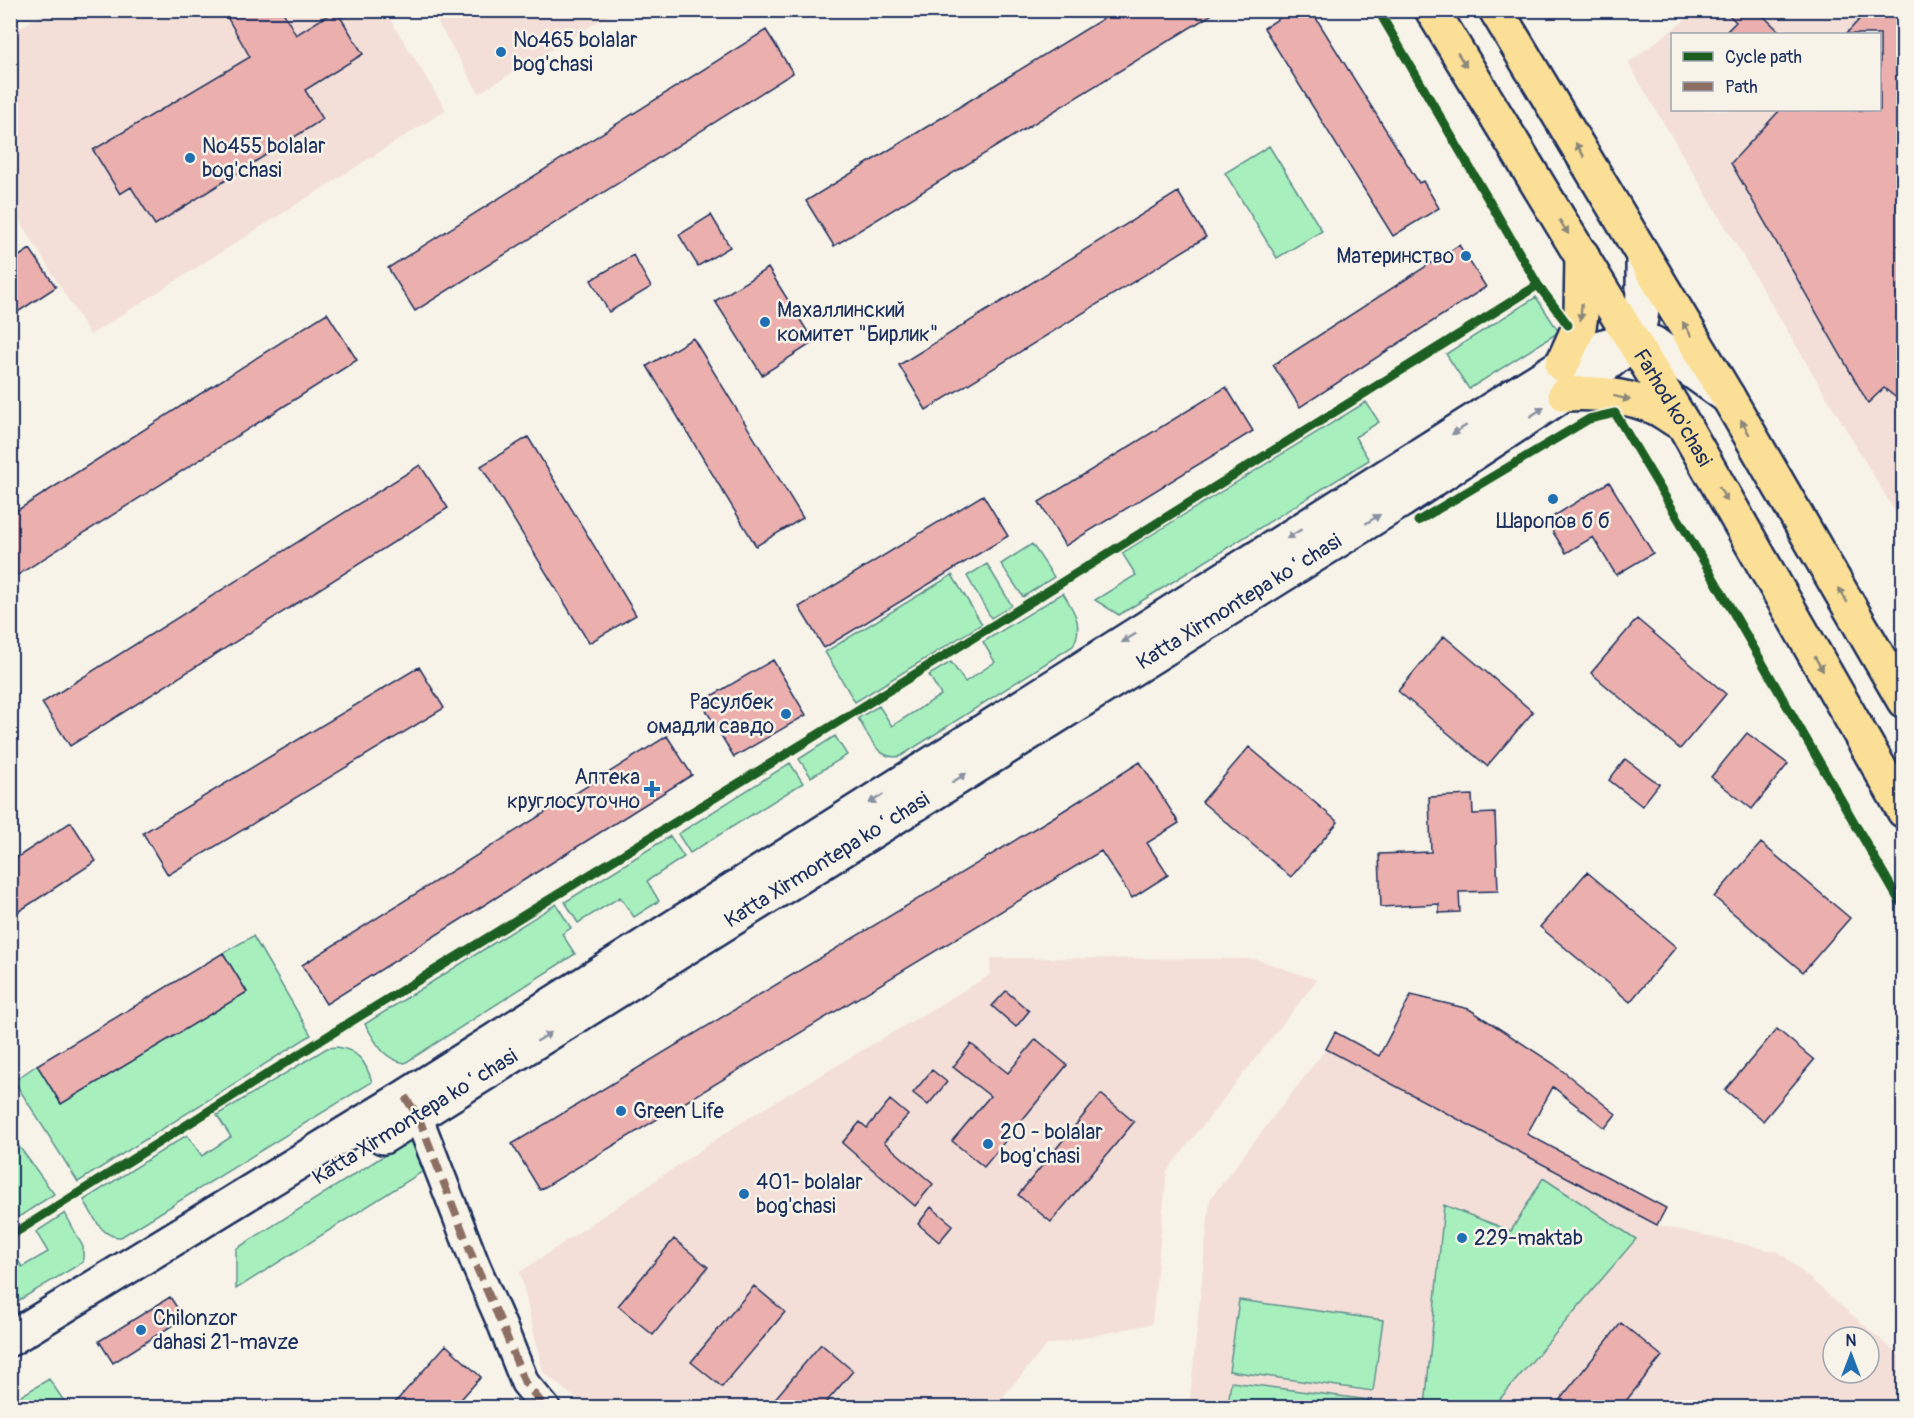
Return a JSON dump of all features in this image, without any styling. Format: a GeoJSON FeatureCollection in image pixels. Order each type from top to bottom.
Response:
{"type":"FeatureCollection","features":[{"type":"Feature","properties":{"kind":"main road","name":"Farhod ko'chasi"},"geometry":{"type":"LineString","coordinates":[[1432,10],[1684,425],[1904,811]]}},
{"type":"Feature","properties":{"kind":"main road"},"geometry":{"type":"LineString","coordinates":[[1496,10],[1728,398],[1904,700]]}},
{"type":"Feature","properties":{"kind":"main road"},"geometry":{"type":"LineString","coordinates":[[1582,255],[1581,315],[1563,380],[1589,392],[1620,396],[1655,407],[1684,425]]}},
{"type":"Feature","properties":{"kind":"main road","name":"Katta Xirmontepa koʻchasi"},"geometry":{"type":"LineString","coordinates":[[10,1364],[412,1107],[1382,513],[1563,380],[1609,362],[1632,339],[1641,319],[1643,257]]}},
{"type":"Feature","properties":{"kind":"main road"},"geometry":{"type":"LineString","coordinates":[[1632,339],[1653,343],[1728,398]]}},
{"type":"Feature","properties":{"kind":"main road","name":"Katta Xirmontepa koʻchasi"},"geometry":{"type":"LineString","coordinates":[[10,1339],[412,1107]]}},
{"type":"Feature","properties":{"kind":"street"},"geometry":{"type":"LineString","coordinates":[[412,1107],[525,1383],[546,1407]]}},
{"type":"Feature","properties":{"kind":"shaded area","name":"№455 bolalar bog'chasi"},"geometry":{"type":"Polygon","coordinates":[[[48,11],[385,11],[446,110],[90,335],[11,206],[11,33],[48,11]]]}},
{"type":"Feature","properties":{"kind":"shaded area","name":"№465 bolalar bog'chasi"},"geometry":{"type":"Polygon","coordinates":[[[431,11],[616,11],[479,93],[431,11]]]}},
{"type":"Feature","properties":{"kind":"shaded area"},"geometry":{"type":"Polygon","coordinates":[[[1697,11],[1903,11],[1903,525],[1628,63],[1697,11]]]}},
{"type":"Feature","properties":{"kind":"shaded area"},"geometry":{"type":"Polygon","coordinates":[[[991,958],[1256,959],[1317,980],[1167,1171],[1152,1324],[1047,1345],[994,1407],[586,1407],[543,1372],[520,1272],[751,1116],[990,975],[991,958]]]}},
{"type":"Feature","properties":{"kind":"shaded area","name":"229-maktab"},"geometry":{"type":"Polygon","coordinates":[[[1326,1049],[1657,1225],[1779,1252],[1864,1325],[1821,1325],[1821,1385],[1881,1385],[1881,1340],[1903,1359],[1903,1407],[1189,1408],[1210,1199],[1326,1049]]]}},
{"type":"Feature","properties":{"kind":"green space"},"geometry":{"type":"Polygon","coordinates":[[[1269,146],[1322,231],[1277,258],[1225,173],[1269,146]]]}},
{"type":"Feature","properties":{"kind":"green space"},"geometry":{"type":"Polygon","coordinates":[[[1536,297],[1559,332],[1469,389],[1446,354],[1536,297]]]}},
{"type":"Feature","properties":{"kind":"green space"},"geometry":{"type":"Polygon","coordinates":[[[1366,402],[1379,422],[1355,437],[1369,460],[1119,615],[1095,600],[1136,575],[1122,553],[1366,402]]]}},
{"type":"Feature","properties":{"kind":"green space"},"geometry":{"type":"Polygon","coordinates":[[[1032,544],[1054,577],[1023,597],[1001,564],[1032,544]]]}},
{"type":"Feature","properties":{"kind":"green space"},"geometry":{"type":"Polygon","coordinates":[[[987,564],[1012,606],[991,618],[967,576],[987,564]]]}},
{"type":"Feature","properties":{"kind":"green space"},"geometry":{"type":"Polygon","coordinates":[[[952,575],[982,624],[855,702],[825,652],[952,575]]]}},
{"type":"Feature","properties":{"kind":"green space"},"geometry":{"type":"Polygon","coordinates":[[[1063,593],[1074,612],[1078,625],[1073,646],[901,756],[886,755],[875,746],[858,718],[879,706],[892,726],[941,695],[929,675],[951,662],[965,682],[995,662],[983,642],[1063,593]]]}},
{"type":"Feature","properties":{"kind":"green space"},"geometry":{"type":"Polygon","coordinates":[[[835,736],[847,755],[811,777],[799,759],[835,736]]]}},
{"type":"Feature","properties":{"kind":"green space"},"geometry":{"type":"Polygon","coordinates":[[[790,763],[803,783],[690,853],[678,834],[790,763]]]}},
{"type":"Feature","properties":{"kind":"green space"},"geometry":{"type":"Polygon","coordinates":[[[670,836],[684,857],[647,881],[659,901],[634,917],[620,897],[578,923],[565,902],[670,836]]]}},
{"type":"Feature","properties":{"kind":"green space"},"geometry":{"type":"Polygon","coordinates":[[[556,904],[571,928],[562,934],[575,954],[405,1063],[391,1058],[380,1049],[365,1024],[556,904]]]}},
{"type":"Feature","properties":{"kind":"green space"},"geometry":{"type":"Polygon","coordinates":[[[253,936],[311,1035],[78,1182],[14,1081],[37,1065],[61,1104],[247,992],[223,953],[253,936]]]}},
{"type":"Feature","properties":{"kind":"green space"},"geometry":{"type":"Polygon","coordinates":[[[337,1047],[350,1051],[360,1058],[372,1082],[121,1237],[108,1234],[98,1224],[84,1200],[187,1135],[202,1156],[231,1137],[217,1115],[327,1048],[337,1047]]]}},
{"type":"Feature","properties":{"kind":"green space"},"geometry":{"type":"Polygon","coordinates":[[[10,1134],[54,1194],[11,1222],[10,1222],[10,1134]]]}},
{"type":"Feature","properties":{"kind":"green space"},"geometry":{"type":"Polygon","coordinates":[[[412,1138],[422,1172],[236,1289],[236,1249],[412,1138]]]}},
{"type":"Feature","properties":{"kind":"green space"},"geometry":{"type":"Polygon","coordinates":[[[1543,1178],[1636,1239],[1493,1407],[1425,1407],[1444,1205],[1511,1231],[1543,1178]]]}},
{"type":"Feature","properties":{"kind":"green space"},"geometry":{"type":"Polygon","coordinates":[[[65,1213],[83,1247],[83,1262],[11,1305],[11,1248],[22,1267],[48,1252],[36,1232],[65,1213]]]}},
{"type":"Feature","properties":{"kind":"green space"},"geometry":{"type":"Polygon","coordinates":[[[1239,1300],[1383,1320],[1373,1391],[1229,1371],[1239,1300]]]}},
{"type":"Feature","properties":{"kind":"green space"},"geometry":{"type":"Polygon","coordinates":[[[49,1379],[66,1404],[61,1407],[11,1407],[11,1402],[49,1379]]]}},
{"type":"Feature","properties":{"kind":"green space"},"geometry":{"type":"Polygon","coordinates":[[[1231,1382],[1369,1400],[1368,1407],[1228,1407],[1231,1382]]]}},
{"type":"Feature","properties":{"kind":"building"},"geometry":{"type":"Polygon","coordinates":[[[223,10],[282,10],[296,35],[336,10],[363,54],[305,90],[323,119],[155,225],[131,187],[120,194],[93,150],[250,57],[223,10]]]}},
{"type":"Feature","properties":{"kind":"building"},"geometry":{"type":"Polygon","coordinates":[[[1117,10],[1219,10],[834,246],[806,201],[1117,10]]]}},
{"type":"Feature","properties":{"kind":"building"},"geometry":{"type":"Polygon","coordinates":[[[1292,10],[1311,10],[1419,183],[1423,181],[1439,208],[1393,236],[1264,28],[1292,10]]]}},
{"type":"Feature","properties":{"kind":"building"},"geometry":{"type":"Polygon","coordinates":[[[1724,10],[1757,10],[1781,33],[1725,33],[1736,22],[1724,10]]]}},
{"type":"Feature","properties":{"kind":"building"},"geometry":{"type":"Polygon","coordinates":[[[1868,10],[1904,10],[1904,404],[1884,388],[1868,403],[1731,163],[1779,111],[1881,111],[1881,33],[1847,33],[1868,10]]]}},
{"type":"Feature","properties":{"kind":"building"},"geometry":{"type":"Polygon","coordinates":[[[766,30],[793,73],[415,311],[388,268],[766,30]]]}},
{"type":"Feature","properties":{"kind":"building"},"geometry":{"type":"Polygon","coordinates":[[[1178,192],[1206,237],[926,410],[899,365],[1178,192]]]}},
{"type":"Feature","properties":{"kind":"building"},"geometry":{"type":"Polygon","coordinates":[[[711,215],[730,247],[698,266],[679,235],[711,215]]]}},
{"type":"Feature","properties":{"kind":"building"},"geometry":{"type":"Polygon","coordinates":[[[1459,245],[1486,287],[1300,407],[1273,365],[1459,245]]]}},
{"type":"Feature","properties":{"kind":"building"},"geometry":{"type":"Polygon","coordinates":[[[30,249],[56,287],[10,317],[10,262],[30,249]]]}},
{"type":"Feature","properties":{"kind":"building"},"geometry":{"type":"Polygon","coordinates":[[[633,255],[651,287],[609,312],[591,280],[633,255]]]}},
{"type":"Feature","properties":{"kind":"building","name":"Махаллинский комитет \"Бирлик\""},"geometry":{"type":"Polygon","coordinates":[[[768,268],[814,342],[762,375],[715,301],[768,268]]]}},
{"type":"Feature","properties":{"kind":"building"},"geometry":{"type":"Polygon","coordinates":[[[327,313],[357,360],[10,580],[10,515],[327,313]]]}},
{"type":"Feature","properties":{"kind":"building"},"geometry":{"type":"Polygon","coordinates":[[[693,338],[803,518],[756,546],[647,366],[693,338]]]}},
{"type":"Feature","properties":{"kind":"building"},"geometry":{"type":"Polygon","coordinates":[[[1226,387],[1253,431],[1065,546],[1039,502],[1226,387]]]}},
{"type":"Feature","properties":{"kind":"building"},"geometry":{"type":"Polygon","coordinates":[[[528,437],[636,615],[589,643],[481,466],[528,437]]]}},
{"type":"Feature","properties":{"kind":"building"},"geometry":{"type":"Polygon","coordinates":[[[420,465],[448,508],[70,746],[42,703],[420,465]]]}},
{"type":"Feature","properties":{"kind":"building"},"geometry":{"type":"Polygon","coordinates":[[[1609,482],[1653,553],[1616,575],[1593,537],[1566,553],[1546,521],[1609,482]]]}},
{"type":"Feature","properties":{"kind":"building"},"geometry":{"type":"Polygon","coordinates":[[[983,495],[1008,536],[824,648],[799,607],[983,495]]]}},
{"type":"Feature","properties":{"kind":"building"},"geometry":{"type":"Polygon","coordinates":[[[1637,619],[1726,694],[1680,749],[1591,673],[1637,619]]]}},
{"type":"Feature","properties":{"kind":"building"},"geometry":{"type":"Polygon","coordinates":[[[1444,636],[1533,712],[1487,766],[1398,691],[1444,636]]]}},
{"type":"Feature","properties":{"kind":"building"},"geometry":{"type":"Polygon","coordinates":[[[773,660],[806,715],[734,757],[701,702],[773,660]]]}},
{"type":"Feature","properties":{"kind":"building"},"geometry":{"type":"Polygon","coordinates":[[[419,667],[444,708],[168,875],[143,833],[419,667]]]}},
{"type":"Feature","properties":{"kind":"building"},"geometry":{"type":"Polygon","coordinates":[[[1747,733],[1788,764],[1752,809],[1711,777],[1747,733]]]}},
{"type":"Feature","properties":{"kind":"building"},"geometry":{"type":"Polygon","coordinates":[[[667,736],[692,775],[326,1004],[302,965],[667,736]]]}},
{"type":"Feature","properties":{"kind":"building"},"geometry":{"type":"Polygon","coordinates":[[[1249,747],[1338,822],[1291,877],[1202,802],[1249,747]]]}},
{"type":"Feature","properties":{"kind":"building"},"geometry":{"type":"Polygon","coordinates":[[[1625,759],[1659,784],[1642,806],[1609,780],[1625,759]]]}},
{"type":"Feature","properties":{"kind":"building"},"geometry":{"type":"Polygon","coordinates":[[[1140,762],[1179,823],[1147,843],[1168,875],[1132,898],[1101,851],[540,1190],[512,1144],[1052,818],[1140,762]]]}},
{"type":"Feature","properties":{"kind":"building"},"geometry":{"type":"Polygon","coordinates":[[[1472,795],[1473,814],[1495,813],[1498,891],[1459,892],[1460,912],[1439,913],[1439,904],[1381,907],[1379,854],[1431,852],[1429,797],[1472,795]]]}},
{"type":"Feature","properties":{"kind":"building"},"geometry":{"type":"Polygon","coordinates":[[[71,822],[96,861],[10,917],[10,862],[71,822]]]}},
{"type":"Feature","properties":{"kind":"building"},"geometry":{"type":"Polygon","coordinates":[[[1761,843],[1850,918],[1803,972],[1714,897],[1761,843]]]}},
{"type":"Feature","properties":{"kind":"building"},"geometry":{"type":"Polygon","coordinates":[[[1587,872],[1676,947],[1630,1002],[1540,927],[1587,872]]]}},
{"type":"Feature","properties":{"kind":"building"},"geometry":{"type":"Polygon","coordinates":[[[223,953],[247,992],[61,1104],[37,1065],[223,953]]]}},
{"type":"Feature","properties":{"kind":"building"},"geometry":{"type":"Polygon","coordinates":[[[1006,991],[1029,1011],[1016,1027],[992,1006],[1006,991]]]}},
{"type":"Feature","properties":{"kind":"building"},"geometry":{"type":"Polygon","coordinates":[[[1411,995],[1469,1009],[1554,1064],[1616,1114],[1605,1128],[1553,1087],[1527,1134],[1666,1208],[1657,1225],[1326,1049],[1335,1032],[1379,1056],[1411,995]]]}},
{"type":"Feature","properties":{"kind":"building"},"geometry":{"type":"Polygon","coordinates":[[[1777,1029],[1814,1060],[1763,1121],[1725,1090],[1777,1029]]]}},
{"type":"Feature","properties":{"kind":"building"},"geometry":{"type":"Polygon","coordinates":[[[1036,1039],[1067,1065],[984,1167],[952,1141],[990,1096],[953,1067],[971,1044],[1008,1073],[1036,1039]]]}},
{"type":"Feature","properties":{"kind":"building"},"geometry":{"type":"Polygon","coordinates":[[[932,1070],[947,1082],[928,1105],[913,1093],[932,1070]]]}},
{"type":"Feature","properties":{"kind":"building"},"geometry":{"type":"Polygon","coordinates":[[[1101,1094],[1134,1122],[1051,1222],[1018,1195],[1101,1094]]]}},
{"type":"Feature","properties":{"kind":"building"},"geometry":{"type":"Polygon","coordinates":[[[890,1100],[908,1115],[884,1142],[933,1184],[915,1206],[842,1143],[860,1122],[867,1128],[890,1100]]]}},
{"type":"Feature","properties":{"kind":"building"},"geometry":{"type":"Polygon","coordinates":[[[931,1207],[953,1225],[939,1242],[918,1224],[931,1207]]]}},
{"type":"Feature","properties":{"kind":"building"},"geometry":{"type":"Polygon","coordinates":[[[674,1239],[708,1267],[653,1335],[618,1306],[674,1239]]]}},
{"type":"Feature","properties":{"kind":"building"},"geometry":{"type":"Polygon","coordinates":[[[754,1286],[785,1312],[722,1387],[691,1362],[754,1286]]]}},
{"type":"Feature","properties":{"kind":"building","name":"Chilonzor dahasi 21-mavze"},"geometry":{"type":"Polygon","coordinates":[[[170,1297],[184,1318],[113,1363],[99,1341],[170,1297]]]}},
{"type":"Feature","properties":{"kind":"building"},"geometry":{"type":"Polygon","coordinates":[[[1621,1323],[1662,1356],[1621,1407],[1554,1407],[1621,1323]]]}},
{"type":"Feature","properties":{"kind":"building"},"geometry":{"type":"Polygon","coordinates":[[[821,1344],[853,1371],[822,1407],[768,1407],[821,1344]]]}},
{"type":"Feature","properties":{"kind":"building"},"geometry":{"type":"Polygon","coordinates":[[[446,1345],[481,1377],[454,1407],[391,1407],[446,1345]]]}},
{"type":"Feature","properties":{"kind":"marked path"},"geometry":{"type":"LineString","coordinates":[[405,1097],[418,1116],[476,1266],[525,1383],[546,1408]]}},
{"type":"Feature","properties":{"kind":"cycle path"},"geometry":{"type":"LineString","coordinates":[[1378,10],[1538,285],[1568,325]]}},
{"type":"Feature","properties":{"kind":"cycle path"},"geometry":{"type":"LineString","coordinates":[[10,1236],[347,1024],[843,719],[1538,285]]}},
{"type":"Feature","properties":{"kind":"cycle path"},"geometry":{"type":"LineString","coordinates":[[1418,521],[1589,419],[1615,413],[1703,560],[1900,902],[1904,904]]}},
{"type":"Feature","properties":{"kind":"place","name":"№465 bolalar bog'chasi"},"geometry":{"type":"Point","coordinates":[501,52]}},
{"type":"Feature","properties":{"kind":"place","name":"№455 bolalar bog'chasi"},"geometry":{"type":"Point","coordinates":[190,158]}},
{"type":"Feature","properties":{"kind":"place","name":"Материнство"},"geometry":{"type":"Point","coordinates":[1466,256]}},
{"type":"Feature","properties":{"kind":"place","name":"Махаллинский комитет \"Бирлик\""},"geometry":{"type":"Point","coordinates":[765,322]}},
{"type":"Feature","properties":{"kind":"place","name":"Шаропов б б"},"geometry":{"type":"Point","coordinates":[1553,499]}},
{"type":"Feature","properties":{"kind":"place","name":"Расулбек омадли савдо"},"geometry":{"type":"Point","coordinates":[786,714]}},
{"type":"Feature","properties":{"kind":"place","name":"Аптека круглосуточно"},"geometry":{"type":"Point","coordinates":[652,789]}},
{"type":"Feature","properties":{"kind":"place","name":"Green Life"},"geometry":{"type":"Point","coordinates":[621,1111]}},
{"type":"Feature","properties":{"kind":"place","name":"20 - bolalar bog'chasi"},"geometry":{"type":"Point","coordinates":[988,1144]}},
{"type":"Feature","properties":{"kind":"place","name":"401- bolalar bog'chasi"},"geometry":{"type":"Point","coordinates":[744,1194]}},
{"type":"Feature","properties":{"kind":"place","name":"229-maktab"},"geometry":{"type":"Point","coordinates":[1462,1238]}},
{"type":"Feature","properties":{"kind":"place","name":"Chilonzor dahasi 21-mavze"},"geometry":{"type":"Point","coordinates":[141,1330]}}]}
